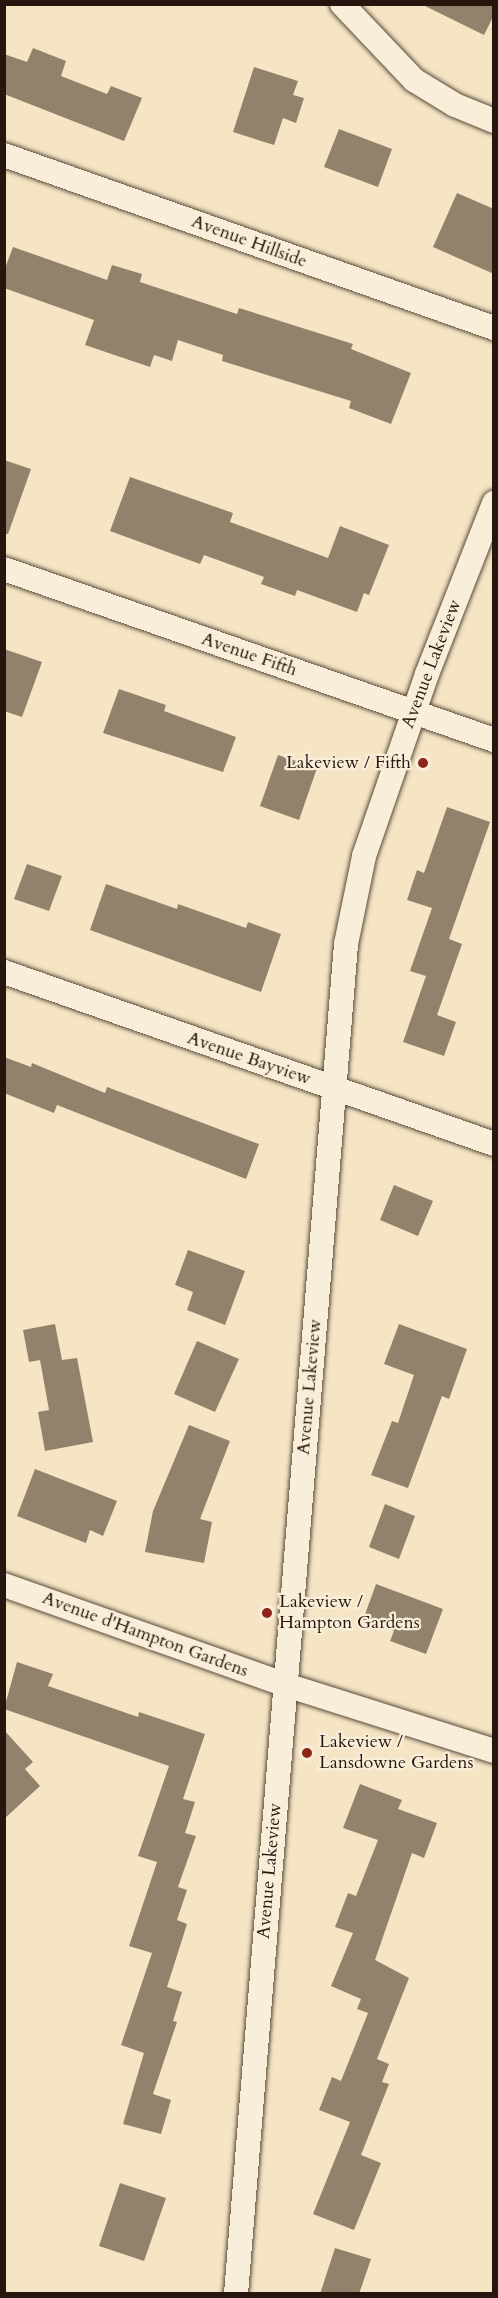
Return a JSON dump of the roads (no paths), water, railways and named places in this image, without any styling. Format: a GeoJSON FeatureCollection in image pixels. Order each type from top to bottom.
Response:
{"type":"FeatureCollection","features":[{"type":"Feature","properties":{"kind":"street"},"geometry":{"type":"LineString","coordinates":[[342,4],[414,80],[455,105],[494,121]]}},
{"type":"Feature","properties":{"kind":"street","name":"Avenue Hillside"},"geometry":{"type":"LineString","coordinates":[[4,155],[494,328]]}},
{"type":"Feature","properties":{"kind":"street","name":"Avenue Lakeview"},"geometry":{"type":"LineString","coordinates":[[236,2294],[346,944],[356,886],[413,713],[494,503]]}},
{"type":"Feature","properties":{"kind":"street","name":"Avenue Fifth"},"geometry":{"type":"LineString","coordinates":[[4,569],[494,740]]}},
{"type":"Feature","properties":{"kind":"street","name":"Avenue Bayview"},"geometry":{"type":"LineString","coordinates":[[4,972],[494,1144]]}},
{"type":"Feature","properties":{"kind":"street","name":"Avenue d'Hampton Gardens"},"geometry":{"type":"LineString","coordinates":[[4,1585],[286,1684],[494,1751]]}},
{"type":"Feature","properties":{"kind":"place","name":"Lakeview / Fifth"},"geometry":{"type":"Point","coordinates":[423,763]}},
{"type":"Feature","properties":{"kind":"place","name":"Lakeview / Hampton Gardens"},"geometry":{"type":"Point","coordinates":[267,1613]}},
{"type":"Feature","properties":{"kind":"place","name":"Lakeview / Lansdowne Gardens"},"geometry":{"type":"Point","coordinates":[307,1753]}}]}
